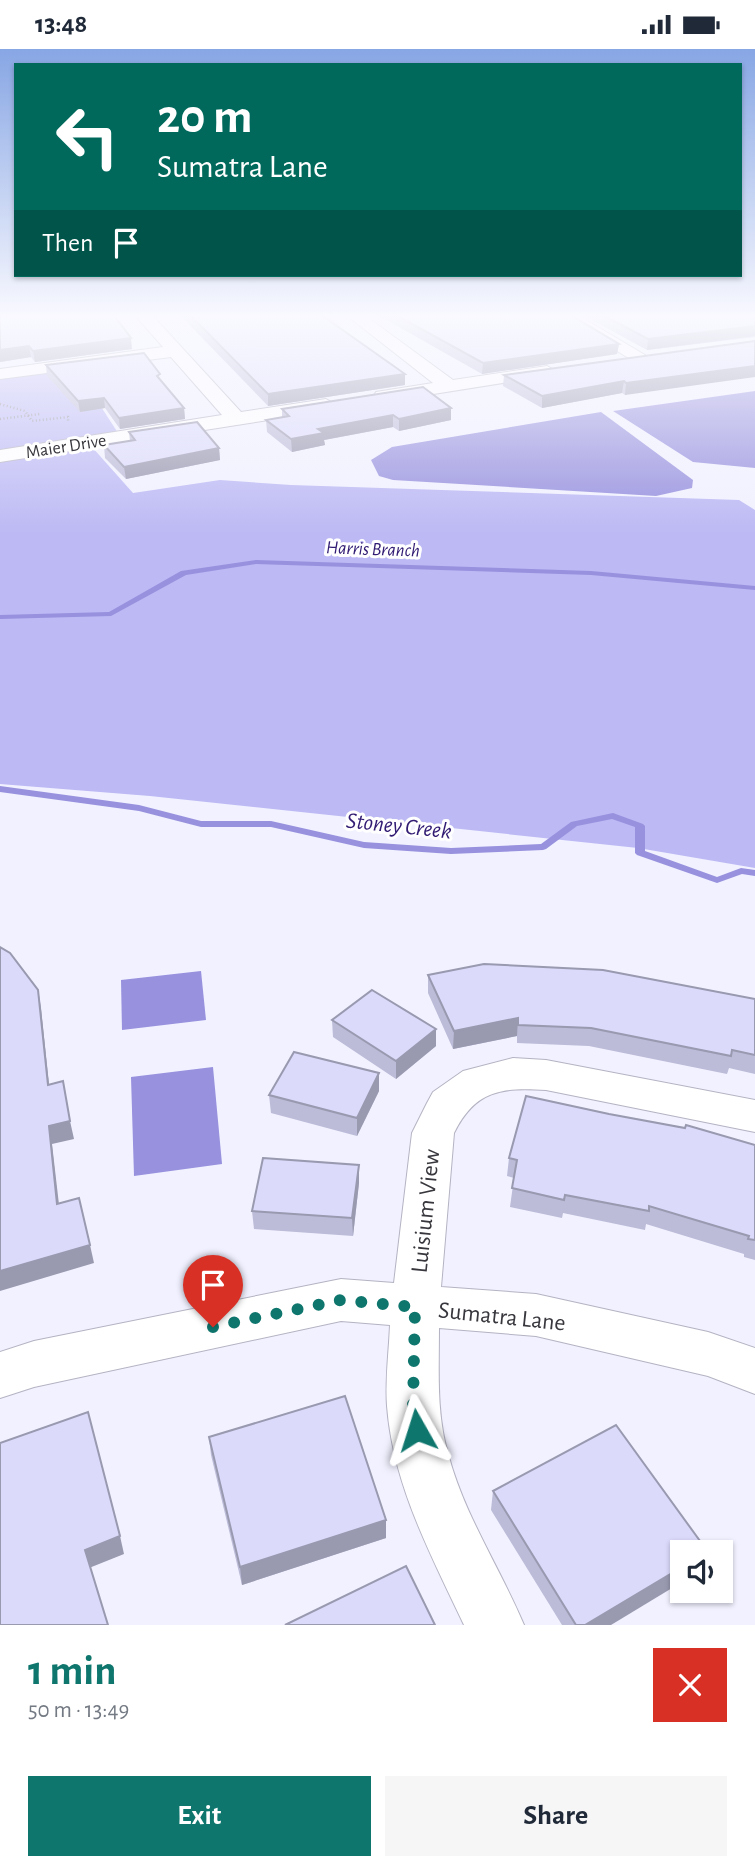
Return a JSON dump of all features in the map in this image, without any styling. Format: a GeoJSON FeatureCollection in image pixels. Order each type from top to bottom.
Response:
{"type":"FeatureCollection","features":[{"type":"Feature","properties":{"kind":"street"},"geometry":{"type":"LineString","coordinates":[[208,388],[236,419]]}},
{"type":"Feature","properties":{"kind":"street"},"geometry":{"type":"LineString","coordinates":[[369,398],[439,388]]}},
{"type":"Feature","properties":{"kind":"street","name":"Maier Drive"},"geometry":{"type":"LineString","coordinates":[[0,456],[343,403]]}},
{"type":"Feature","properties":{"kind":"street","name":"Luisium View"},"geometry":{"type":"LineString","coordinates":[[494,1625],[436,1503],[421,1455],[413,1405],[415,1307],[433,1133],[448,1103],[478,1082],[513,1073],[545,1075],[755,1116]]}},
{"type":"Feature","properties":{"kind":"street","name":"Sumatra Lane"},"geometry":{"type":"LineString","coordinates":[[0,1375],[34,1364],[341,1300],[536,1315],[708,1353],[755,1371]]}},
{"type":"Feature","properties":{"kind":"path"},"geometry":{"type":"LineString","coordinates":[[0,404],[25,411],[32,421],[68,416],[68,423]]}},
{"type":"Feature","properties":{"kind":"path"},"geometry":{"type":"LineString","coordinates":[[0,419],[40,414]]}},
{"type":"Feature","properties":{"kind":"shaded area"},"geometry":{"type":"Polygon","coordinates":[[[0,388],[89,388],[118,433],[0,451],[0,388]]]}},
{"type":"Feature","properties":{"kind":"shaded area"},"geometry":{"type":"Polygon","coordinates":[[[755,391],[755,468],[693,462],[613,411],[755,391]]]}},
{"type":"Feature","properties":{"kind":"shaded area"},"geometry":{"type":"Polygon","coordinates":[[[601,412],[693,480],[692,488],[656,496],[393,480],[379,476],[371,460],[392,447],[601,412]]]}},
{"type":"Feature","properties":{"kind":"shaded area"},"geometry":{"type":"Polygon","coordinates":[[[92,447],[133,493],[220,480],[291,485],[739,500],[755,510],[755,868],[638,848],[150,796],[0,784],[0,462],[92,447]]]}},
{"type":"Feature","properties":{"kind":"shaded area"},"geometry":{"type":"Polygon","coordinates":[[[201,971],[206,1020],[122,1030],[121,980],[201,971]]]}},
{"type":"Feature","properties":{"kind":"shaded area"},"geometry":{"type":"Polygon","coordinates":[[[213,1067],[222,1164],[134,1176],[131,1077],[213,1067]]]}},
{"type":"Feature","properties":{"kind":"building"},"geometry":{"type":"Polygon","coordinates":[[[66,388],[167,388],[184,408],[119,418],[104,398],[78,401],[66,388]]]}},
{"type":"Feature","properties":{"kind":"building"},"geometry":{"type":"Polygon","coordinates":[[[262,388],[312,388],[268,394],[262,388]]]}},
{"type":"Feature","properties":{"kind":"building"},"geometry":{"type":"Polygon","coordinates":[[[419,388],[424,388],[451,408],[399,419],[393,415],[318,429],[324,433],[291,439],[266,420],[289,416],[282,409],[419,388]]]}},
{"type":"Feature","properties":{"kind":"building"},"geometry":{"type":"Polygon","coordinates":[[[527,388],[588,388],[542,396],[527,388]]]}},
{"type":"Feature","properties":{"kind":"building"},"geometry":{"type":"Polygon","coordinates":[[[197,422],[219,448],[124,467],[104,445],[135,440],[129,432],[197,422]]]}},
{"type":"Feature","properties":{"kind":"building"},"geometry":{"type":"Polygon","coordinates":[[[0,947],[10,953],[38,990],[48,1085],[63,1081],[70,1121],[49,1126],[57,1204],[79,1198],[90,1245],[0,1271],[0,947]]]}},
{"type":"Feature","properties":{"kind":"building"},"geometry":{"type":"Polygon","coordinates":[[[484,964],[603,970],[755,999],[755,1055],[732,1050],[731,1056],[591,1028],[518,1025],[518,1018],[454,1031],[428,975],[484,964]]]}},
{"type":"Feature","properties":{"kind":"building"},"geometry":{"type":"Polygon","coordinates":[[[372,990],[436,1029],[396,1061],[332,1020],[372,990]]]}},
{"type":"Feature","properties":{"kind":"building"},"geometry":{"type":"Polygon","coordinates":[[[294,1052],[379,1073],[357,1118],[269,1095],[294,1052]]]}},
{"type":"Feature","properties":{"kind":"building"},"geometry":{"type":"Polygon","coordinates":[[[526,1096],[685,1128],[686,1125],[755,1145],[755,1240],[649,1206],[649,1211],[565,1195],[564,1200],[512,1188],[517,1160],[509,1158],[526,1096]]]}},
{"type":"Feature","properties":{"kind":"building"},"geometry":{"type":"Polygon","coordinates":[[[263,1158],[359,1165],[352,1218],[252,1211],[263,1158]]]}},
{"type":"Feature","properties":{"kind":"building"},"geometry":{"type":"Polygon","coordinates":[[[345,1396],[386,1520],[240,1567],[209,1437],[345,1396]]]}},
{"type":"Feature","properties":{"kind":"building"},"geometry":{"type":"Polygon","coordinates":[[[88,1412],[120,1536],[85,1550],[108,1625],[0,1625],[0,1443],[88,1412]]]}},
{"type":"Feature","properties":{"kind":"building"},"geometry":{"type":"Polygon","coordinates":[[[616,1425],[699,1540],[670,1540],[670,1574],[585,1625],[576,1625],[493,1491],[616,1425]]]}},
{"type":"Feature","properties":{"kind":"building"},"geometry":{"type":"Polygon","coordinates":[[[406,1566],[435,1625],[285,1625],[406,1566]]]}},
{"type":"Feature","properties":{"kind":"waterway","name":"Harris Branch"},"geometry":{"type":"LineString","coordinates":[[0,617],[111,614],[184,573],[256,562],[591,573],[755,588]]}},
{"type":"Feature","properties":{"kind":"waterway","name":"Stoney Creek"},"geometry":{"type":"LineString","coordinates":[[0,789],[139,808],[201,824],[271,824],[364,845],[451,851],[543,847],[574,824],[613,816],[640,826],[640,853],[717,880],[741,871],[755,873]]}},
{"type":"Feature","properties":{"kind":"route"},"geometry":{"type":"LineString","coordinates":[[213,1327],[341,1300],[415,1307],[413,1405],[417,1430]]}}]}
